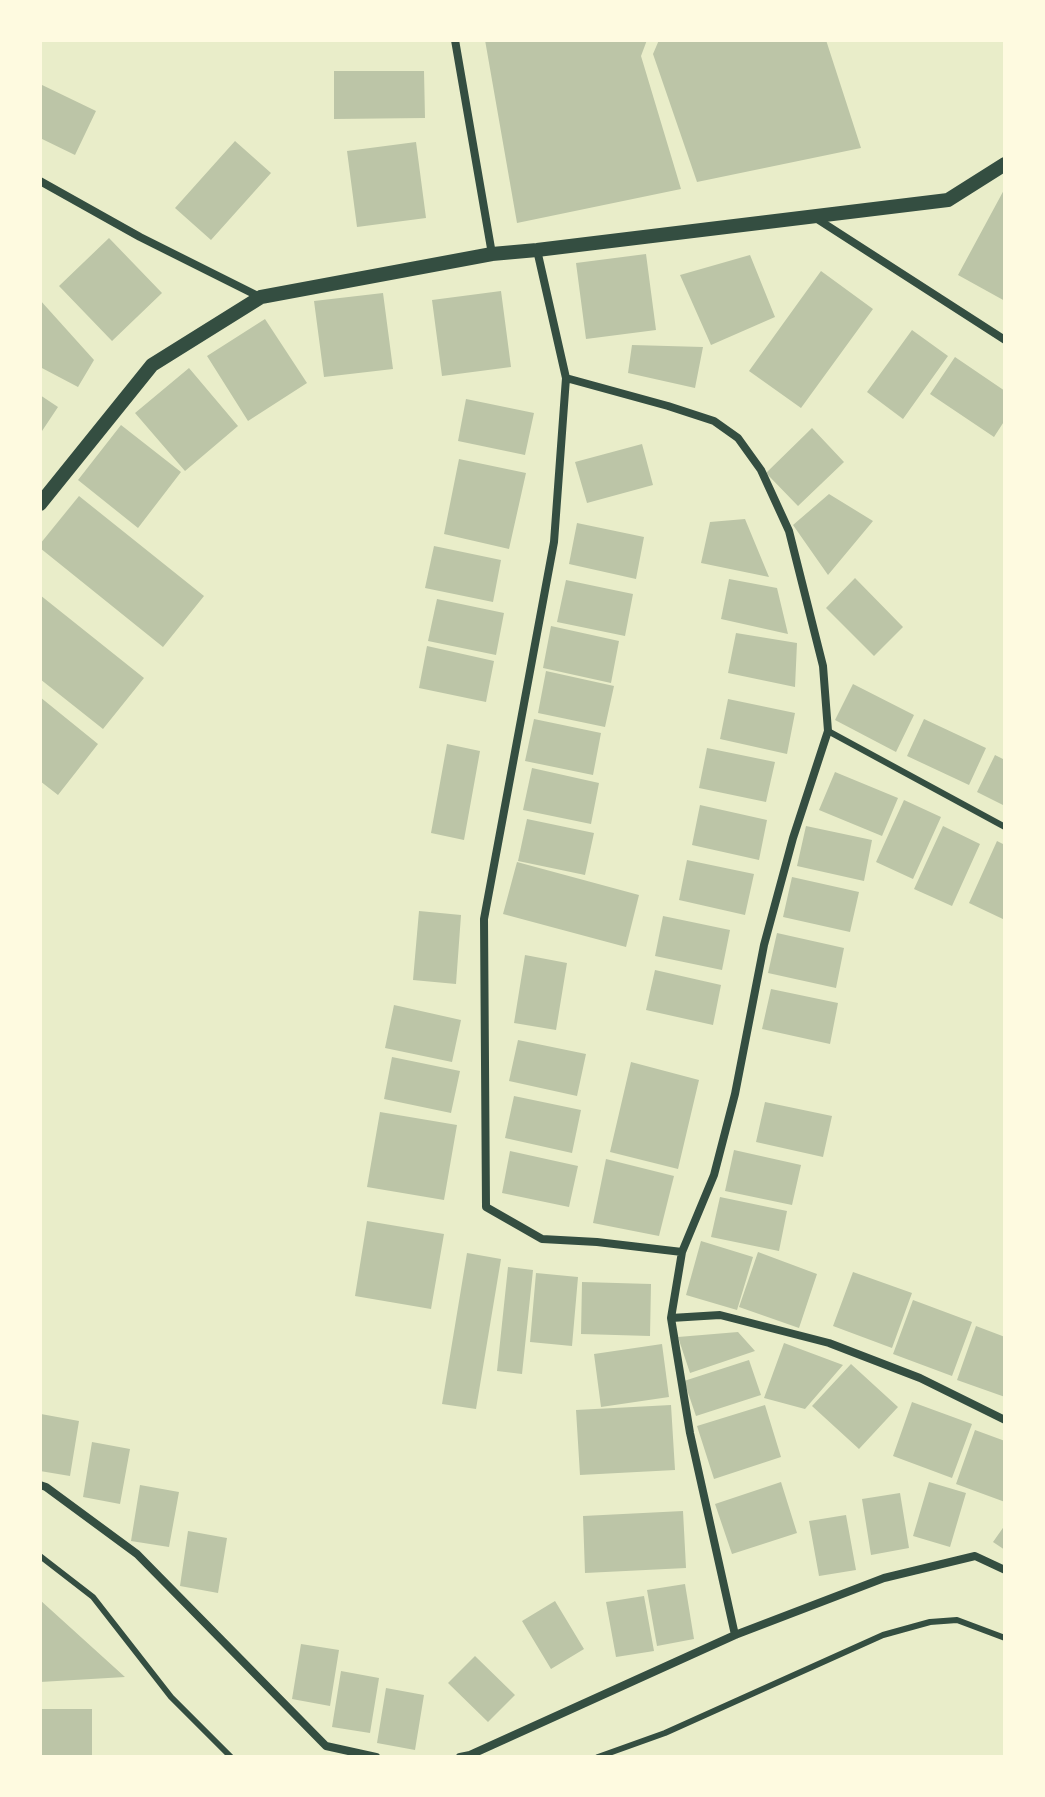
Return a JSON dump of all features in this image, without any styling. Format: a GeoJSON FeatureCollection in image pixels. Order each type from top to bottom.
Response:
{"type":"FeatureCollection","features":[{"type":"Feature","properties":{"kind":"street"},"geometry":{"type":"LineString","coordinates":[[455,40],[492,254]]}},
{"type":"Feature","properties":{"kind":"street"},"geometry":{"type":"LineString","coordinates":[[40,504],[152,365],[261,297],[492,254],[948,200],[1005,164]]}},
{"type":"Feature","properties":{"kind":"street"},"geometry":{"type":"LineString","coordinates":[[40,181],[140,237],[261,297]]}},
{"type":"Feature","properties":{"kind":"street"},"geometry":{"type":"LineString","coordinates":[[812,216],[1005,340]]}},
{"type":"Feature","properties":{"kind":"street"},"geometry":{"type":"LineString","coordinates":[[537,250],[566,378],[554,542],[484,919],[486,1207],[542,1239],[682,1252]]}},
{"type":"Feature","properties":{"kind":"street"},"geometry":{"type":"LineString","coordinates":[[566,378],[714,421],[738,438],[761,470],[789,531],[823,666],[828,731],[793,838],[764,945],[735,1094],[714,1175],[682,1252],[671,1318],[690,1433],[735,1635]]}},
{"type":"Feature","properties":{"kind":"street"},"geometry":{"type":"LineString","coordinates":[[671,1318],[720,1315],[829,1343],[920,1378],[1005,1420]]}},
{"type":"Feature","properties":{"kind":"street"},"geometry":{"type":"LineString","coordinates":[[40,1485],[137,1554],[326,1746],[376,1757]]}},
{"type":"Feature","properties":{"kind":"street"},"geometry":{"type":"LineString","coordinates":[[460,1757],[735,1635],[884,1578],[975,1556],[1005,1570]]}},
{"type":"Feature","properties":{"kind":"lane"},"geometry":{"type":"LineString","coordinates":[[828,731],[1005,827]]}},
{"type":"Feature","properties":{"kind":"lane"},"geometry":{"type":"LineString","coordinates":[[40,1556],[93,1597],[171,1697],[231,1757]]}},
{"type":"Feature","properties":{"kind":"lane"},"geometry":{"type":"LineString","coordinates":[[598,1757],[665,1733],[883,1635],[930,1622],[957,1620],[1005,1638]]}},
{"type":"Feature","properties":{"kind":"building"},"geometry":{"type":"Polygon","coordinates":[[[485,40],[647,40],[641,56],[681,189],[517,223],[485,40]]]}},
{"type":"Feature","properties":{"kind":"building"},"geometry":{"type":"Polygon","coordinates":[[[659,40],[826,40],[861,148],[697,182],[653,54],[659,40]]]}},
{"type":"Feature","properties":{"kind":"building"},"geometry":{"type":"Polygon","coordinates":[[[334,71],[424,71],[425,118],[334,119],[334,71]]]}},
{"type":"Feature","properties":{"kind":"building"},"geometry":{"type":"Polygon","coordinates":[[[40,84],[96,111],[75,155],[40,138],[40,84]]]}},
{"type":"Feature","properties":{"kind":"building"},"geometry":{"type":"Polygon","coordinates":[[[235,141],[271,173],[211,240],[175,208],[235,141]]]}},
{"type":"Feature","properties":{"kind":"building"},"geometry":{"type":"Polygon","coordinates":[[[416,142],[426,218],[357,227],[347,151],[416,142]]]}},
{"type":"Feature","properties":{"kind":"building"},"geometry":{"type":"Polygon","coordinates":[[[1005,188],[1005,301],[958,275],[1005,188]]]}},
{"type":"Feature","properties":{"kind":"building"},"geometry":{"type":"Polygon","coordinates":[[[109,238],[162,293],[112,341],[59,286],[109,238]]]}},
{"type":"Feature","properties":{"kind":"building"},"geometry":{"type":"Polygon","coordinates":[[[646,254],[656,330],[586,339],[576,263],[646,254]]]}},
{"type":"Feature","properties":{"kind":"building"},"geometry":{"type":"Polygon","coordinates":[[[750,255],[775,317],[711,345],[680,275],[750,255]]]}},
{"type":"Feature","properties":{"kind":"building"},"geometry":{"type":"Polygon","coordinates":[[[821,271],[873,309],[801,408],[749,371],[821,271]]]}},
{"type":"Feature","properties":{"kind":"building"},"geometry":{"type":"Polygon","coordinates":[[[501,291],[511,367],[442,376],[432,300],[501,291]]]}},
{"type":"Feature","properties":{"kind":"building"},"geometry":{"type":"Polygon","coordinates":[[[383,293],[393,369],[324,377],[314,301],[383,293]]]}},
{"type":"Feature","properties":{"kind":"building"},"geometry":{"type":"Polygon","coordinates":[[[40,300],[94,360],[78,387],[40,367],[40,300]]]}},
{"type":"Feature","properties":{"kind":"building"},"geometry":{"type":"Polygon","coordinates":[[[265,319],[307,383],[248,421],[207,356],[265,319]]]}},
{"type":"Feature","properties":{"kind":"building"},"geometry":{"type":"Polygon","coordinates":[[[912,330],[948,356],[903,419],[867,392],[912,330]]]}},
{"type":"Feature","properties":{"kind":"building"},"geometry":{"type":"Polygon","coordinates":[[[632,345],[703,347],[695,388],[628,373],[632,345]]]}},
{"type":"Feature","properties":{"kind":"building"},"geometry":{"type":"Polygon","coordinates":[[[955,357],[1005,391],[1005,420],[994,437],[930,394],[955,357]]]}},
{"type":"Feature","properties":{"kind":"building"},"geometry":{"type":"Polygon","coordinates":[[[189,368],[238,426],[185,471],[135,413],[189,368]]]}},
{"type":"Feature","properties":{"kind":"building"},"geometry":{"type":"Polygon","coordinates":[[[40,395],[58,407],[40,434],[40,395]]]}},
{"type":"Feature","properties":{"kind":"building"},"geometry":{"type":"Polygon","coordinates":[[[466,399],[534,413],[525,455],[458,441],[466,399]]]}},
{"type":"Feature","properties":{"kind":"building"},"geometry":{"type":"Polygon","coordinates":[[[121,425],[181,472],[138,528],[78,480],[121,425]]]}},
{"type":"Feature","properties":{"kind":"building"},"geometry":{"type":"Polygon","coordinates":[[[812,428],[844,462],[798,506],[766,473],[812,428]]]}},
{"type":"Feature","properties":{"kind":"building"},"geometry":{"type":"Polygon","coordinates":[[[642,444],[653,485],[587,503],[575,462],[642,444]]]}},
{"type":"Feature","properties":{"kind":"building"},"geometry":{"type":"Polygon","coordinates":[[[459,459],[526,473],[509,549],[444,534],[459,459]]]}},
{"type":"Feature","properties":{"kind":"building"},"geometry":{"type":"Polygon","coordinates":[[[829,494],[873,521],[828,575],[793,525],[829,494]]]}},
{"type":"Feature","properties":{"kind":"building"},"geometry":{"type":"Polygon","coordinates":[[[79,496],[204,596],[163,647],[40,548],[40,544],[79,496]]]}},
{"type":"Feature","properties":{"kind":"building"},"geometry":{"type":"Polygon","coordinates":[[[745,519],[769,577],[701,563],[710,522],[745,519]]]}},
{"type":"Feature","properties":{"kind":"building"},"geometry":{"type":"Polygon","coordinates":[[[577,523],[644,537],[636,579],[569,564],[577,523]]]}},
{"type":"Feature","properties":{"kind":"building"},"geometry":{"type":"Polygon","coordinates":[[[434,546],[501,560],[493,602],[425,588],[434,546]]]}},
{"type":"Feature","properties":{"kind":"building"},"geometry":{"type":"Polygon","coordinates":[[[855,578],[903,627],[874,656],[826,608],[855,578]]]}},
{"type":"Feature","properties":{"kind":"building"},"geometry":{"type":"Polygon","coordinates":[[[729,579],[777,588],[788,634],[721,619],[729,579]]]}},
{"type":"Feature","properties":{"kind":"building"},"geometry":{"type":"Polygon","coordinates":[[[566,580],[633,594],[625,636],[557,622],[566,580]]]}},
{"type":"Feature","properties":{"kind":"building"},"geometry":{"type":"Polygon","coordinates":[[[40,595],[144,678],[103,729],[40,679],[40,595]]]}},
{"type":"Feature","properties":{"kind":"building"},"geometry":{"type":"Polygon","coordinates":[[[437,599],[504,613],[496,655],[428,641],[437,599]]]}},
{"type":"Feature","properties":{"kind":"building"},"geometry":{"type":"Polygon","coordinates":[[[551,626],[619,641],[611,683],[543,668],[551,626]]]}},
{"type":"Feature","properties":{"kind":"building"},"geometry":{"type":"Polygon","coordinates":[[[736,633],[797,643],[795,687],[728,673],[736,633]]]}},
{"type":"Feature","properties":{"kind":"building"},"geometry":{"type":"Polygon","coordinates":[[[427,646],[494,661],[486,702],[419,688],[427,646]]]}},
{"type":"Feature","properties":{"kind":"building"},"geometry":{"type":"Polygon","coordinates":[[[546,671],[614,686],[605,727],[538,713],[546,671]]]}},
{"type":"Feature","properties":{"kind":"building"},"geometry":{"type":"Polygon","coordinates":[[[853,684],[914,715],[896,752],[835,720],[853,684]]]}},
{"type":"Feature","properties":{"kind":"building"},"geometry":{"type":"Polygon","coordinates":[[[40,697],[98,744],[58,795],[40,781],[40,697]]]}},
{"type":"Feature","properties":{"kind":"building"},"geometry":{"type":"Polygon","coordinates":[[[728,699],[795,713],[787,754],[720,739],[728,699]]]}},
{"type":"Feature","properties":{"kind":"building"},"geometry":{"type":"Polygon","coordinates":[[[534,719],[601,733],[593,775],[525,761],[534,719]]]}},
{"type":"Feature","properties":{"kind":"building"},"geometry":{"type":"Polygon","coordinates":[[[924,719],[986,748],[969,785],[907,756],[924,719]]]}},
{"type":"Feature","properties":{"kind":"building"},"geometry":{"type":"Polygon","coordinates":[[[447,744],[480,751],[464,840],[431,833],[447,744]]]}},
{"type":"Feature","properties":{"kind":"building"},"geometry":{"type":"Polygon","coordinates":[[[707,748],[775,762],[766,802],[699,788],[707,748]]]}},
{"type":"Feature","properties":{"kind":"building"},"geometry":{"type":"Polygon","coordinates":[[[995,755],[1005,760],[1005,806],[977,792],[995,755]]]}},
{"type":"Feature","properties":{"kind":"building"},"geometry":{"type":"Polygon","coordinates":[[[532,768],[599,783],[591,824],[523,810],[532,768]]]}},
{"type":"Feature","properties":{"kind":"building"},"geometry":{"type":"Polygon","coordinates":[[[835,772],[898,798],[882,836],[819,810],[835,772]]]}},
{"type":"Feature","properties":{"kind":"building"},"geometry":{"type":"Polygon","coordinates":[[[904,800],[941,817],[913,879],[876,862],[904,800]]]}},
{"type":"Feature","properties":{"kind":"building"},"geometry":{"type":"Polygon","coordinates":[[[700,805],[767,820],[759,860],[692,845],[700,805]]]}},
{"type":"Feature","properties":{"kind":"building"},"geometry":{"type":"Polygon","coordinates":[[[527,819],[594,833],[585,875],[518,861],[527,819]]]}},
{"type":"Feature","properties":{"kind":"building"},"geometry":{"type":"Polygon","coordinates":[[[806,826],[872,840],[864,881],[797,866],[806,826]]]}},
{"type":"Feature","properties":{"kind":"building"},"geometry":{"type":"Polygon","coordinates":[[[943,826],[980,844],[952,906],[914,889],[943,826]]]}},
{"type":"Feature","properties":{"kind":"building"},"geometry":{"type":"Polygon","coordinates":[[[997,841],[1005,845],[1005,920],[969,903],[997,841]]]}},
{"type":"Feature","properties":{"kind":"building"},"geometry":{"type":"Polygon","coordinates":[[[687,860],[754,874],[745,915],[679,900],[687,860]]]}},
{"type":"Feature","properties":{"kind":"building"},"geometry":{"type":"Polygon","coordinates":[[[517,862],[639,895],[626,947],[503,914],[517,862]]]}},
{"type":"Feature","properties":{"kind":"building"},"geometry":{"type":"Polygon","coordinates":[[[792,877],[859,892],[850,932],[783,917],[792,877]]]}},
{"type":"Feature","properties":{"kind":"building"},"geometry":{"type":"Polygon","coordinates":[[[419,911],[461,915],[456,984],[413,980],[419,911]]]}},
{"type":"Feature","properties":{"kind":"building"},"geometry":{"type":"Polygon","coordinates":[[[663,916],[730,930],[722,970],[655,956],[663,916]]]}},
{"type":"Feature","properties":{"kind":"building"},"geometry":{"type":"Polygon","coordinates":[[[777,933],[844,948],[836,988],[768,973],[777,933]]]}},
{"type":"Feature","properties":{"kind":"building"},"geometry":{"type":"Polygon","coordinates":[[[525,955],[567,963],[556,1030],[514,1023],[525,955]]]}},
{"type":"Feature","properties":{"kind":"building"},"geometry":{"type":"Polygon","coordinates":[[[655,970],[721,985],[713,1025],[646,1010],[655,970]]]}},
{"type":"Feature","properties":{"kind":"building"},"geometry":{"type":"Polygon","coordinates":[[[771,989],[838,1003],[830,1044],[762,1029],[771,989]]]}},
{"type":"Feature","properties":{"kind":"building"},"geometry":{"type":"Polygon","coordinates":[[[394,1005],[461,1020],[452,1062],[385,1048],[394,1005]]]}},
{"type":"Feature","properties":{"kind":"building"},"geometry":{"type":"Polygon","coordinates":[[[518,1040],[586,1054],[577,1096],[509,1081],[518,1040]]]}},
{"type":"Feature","properties":{"kind":"building"},"geometry":{"type":"Polygon","coordinates":[[[392,1057],[460,1071],[451,1113],[384,1099],[392,1057]]]}},
{"type":"Feature","properties":{"kind":"building"},"geometry":{"type":"Polygon","coordinates":[[[631,1062],[699,1080],[678,1169],[610,1152],[631,1062]]]}},
{"type":"Feature","properties":{"kind":"building"},"geometry":{"type":"Polygon","coordinates":[[[514,1096],[581,1110],[572,1153],[505,1138],[514,1096]]]}},
{"type":"Feature","properties":{"kind":"building"},"geometry":{"type":"Polygon","coordinates":[[[765,1102],[832,1116],[823,1157],[756,1142],[765,1102]]]}},
{"type":"Feature","properties":{"kind":"building"},"geometry":{"type":"Polygon","coordinates":[[[380,1112],[457,1125],[444,1200],[367,1187],[380,1112]]]}},
{"type":"Feature","properties":{"kind":"building"},"geometry":{"type":"Polygon","coordinates":[[[734,1150],[801,1165],[792,1205],[725,1191],[734,1150]]]}},
{"type":"Feature","properties":{"kind":"building"},"geometry":{"type":"Polygon","coordinates":[[[510,1151],[578,1166],[569,1207],[502,1193],[510,1151]]]}},
{"type":"Feature","properties":{"kind":"building"},"geometry":{"type":"Polygon","coordinates":[[[606,1159],[674,1176],[659,1236],[593,1223],[606,1159]]]}},
{"type":"Feature","properties":{"kind":"building"},"geometry":{"type":"Polygon","coordinates":[[[720,1197],[787,1211],[779,1251],[711,1237],[720,1197]]]}},
{"type":"Feature","properties":{"kind":"building"},"geometry":{"type":"Polygon","coordinates":[[[367,1221],[444,1234],[431,1309],[355,1296],[367,1221]]]}},
{"type":"Feature","properties":{"kind":"building"},"geometry":{"type":"Polygon","coordinates":[[[701,1241],[753,1257],[737,1310],[686,1295],[701,1241]]]}},
{"type":"Feature","properties":{"kind":"building"},"geometry":{"type":"Polygon","coordinates":[[[758,1252],[817,1274],[799,1328],[739,1307],[758,1252]]]}},
{"type":"Feature","properties":{"kind":"building"},"geometry":{"type":"Polygon","coordinates":[[[467,1253],[501,1259],[476,1409],[442,1404],[467,1253]]]}},
{"type":"Feature","properties":{"kind":"building"},"geometry":{"type":"Polygon","coordinates":[[[508,1267],[533,1270],[522,1374],[497,1371],[508,1267]]]}},
{"type":"Feature","properties":{"kind":"building"},"geometry":{"type":"Polygon","coordinates":[[[853,1272],[912,1293],[892,1348],[833,1326],[853,1272]]]}},
{"type":"Feature","properties":{"kind":"building"},"geometry":{"type":"Polygon","coordinates":[[[536,1273],[578,1277],[572,1346],[530,1342],[536,1273]]]}},
{"type":"Feature","properties":{"kind":"building"},"geometry":{"type":"Polygon","coordinates":[[[582,1282],[651,1284],[650,1336],[581,1334],[582,1282]]]}},
{"type":"Feature","properties":{"kind":"building"},"geometry":{"type":"Polygon","coordinates":[[[913,1300],[972,1322],[952,1376],[893,1354],[913,1300]]]}},
{"type":"Feature","properties":{"kind":"building"},"geometry":{"type":"Polygon","coordinates":[[[976,1326],[1005,1337],[1005,1397],[957,1380],[976,1326]]]}},
{"type":"Feature","properties":{"kind":"building"},"geometry":{"type":"Polygon","coordinates":[[[738,1332],[755,1351],[690,1373],[678,1337],[738,1332]]]}},
{"type":"Feature","properties":{"kind":"building"},"geometry":{"type":"Polygon","coordinates":[[[784,1343],[843,1365],[805,1409],[764,1398],[784,1343]]]}},
{"type":"Feature","properties":{"kind":"building"},"geometry":{"type":"Polygon","coordinates":[[[662,1344],[669,1397],[601,1407],[594,1354],[662,1344]]]}},
{"type":"Feature","properties":{"kind":"building"},"geometry":{"type":"Polygon","coordinates":[[[749,1360],[761,1395],[696,1416],[684,1381],[749,1360]]]}},
{"type":"Feature","properties":{"kind":"building"},"geometry":{"type":"Polygon","coordinates":[[[851,1364],[898,1407],[859,1449],[812,1406],[851,1364]]]}},
{"type":"Feature","properties":{"kind":"building"},"geometry":{"type":"Polygon","coordinates":[[[912,1402],[972,1424],[952,1478],[893,1456],[912,1402]]]}},
{"type":"Feature","properties":{"kind":"building"},"geometry":{"type":"Polygon","coordinates":[[[671,1405],[675,1470],[580,1475],[576,1410],[671,1405]]]}},
{"type":"Feature","properties":{"kind":"building"},"geometry":{"type":"Polygon","coordinates":[[[765,1405],[781,1457],[714,1479],[697,1426],[765,1405]]]}},
{"type":"Feature","properties":{"kind":"building"},"geometry":{"type":"Polygon","coordinates":[[[41,1414],[79,1421],[70,1476],[40,1471],[41,1414]]]}},
{"type":"Feature","properties":{"kind":"building"},"geometry":{"type":"Polygon","coordinates":[[[975,1430],[1005,1441],[1005,1502],[956,1484],[975,1430]]]}},
{"type":"Feature","properties":{"kind":"building"},"geometry":{"type":"Polygon","coordinates":[[[92,1442],[130,1449],[120,1504],[83,1497],[92,1442]]]}},
{"type":"Feature","properties":{"kind":"building"},"geometry":{"type":"Polygon","coordinates":[[[781,1482],[797,1533],[732,1554],[715,1504],[781,1482]]]}},
{"type":"Feature","properties":{"kind":"building"},"geometry":{"type":"Polygon","coordinates":[[[929,1482],[966,1493],[950,1547],[913,1536],[929,1482]]]}},
{"type":"Feature","properties":{"kind":"building"},"geometry":{"type":"Polygon","coordinates":[[[140,1485],[179,1492],[169,1547],[131,1541],[140,1485]]]}},
{"type":"Feature","properties":{"kind":"building"},"geometry":{"type":"Polygon","coordinates":[[[900,1493],[909,1548],[871,1555],[862,1499],[900,1493]]]}},
{"type":"Feature","properties":{"kind":"building"},"geometry":{"type":"Polygon","coordinates":[[[683,1511],[686,1568],[585,1573],[583,1516],[683,1511]]]}},
{"type":"Feature","properties":{"kind":"building"},"geometry":{"type":"Polygon","coordinates":[[[846,1515],[856,1570],[819,1576],[809,1521],[846,1515]]]}},
{"type":"Feature","properties":{"kind":"building"},"geometry":{"type":"Polygon","coordinates":[[[1005,1525],[1005,1550],[993,1542],[1005,1525]]]}},
{"type":"Feature","properties":{"kind":"building"},"geometry":{"type":"Polygon","coordinates":[[[188,1531],[227,1538],[218,1593],[180,1586],[188,1531]]]}},
{"type":"Feature","properties":{"kind":"building"},"geometry":{"type":"Polygon","coordinates":[[[685,1584],[694,1639],[657,1646],[647,1590],[685,1584]]]}},
{"type":"Feature","properties":{"kind":"building"},"geometry":{"type":"Polygon","coordinates":[[[644,1596],[654,1651],[616,1657],[606,1602],[644,1596]]]}},
{"type":"Feature","properties":{"kind":"building"},"geometry":{"type":"Polygon","coordinates":[[[40,1600],[125,1677],[40,1682],[40,1600]]]}},
{"type":"Feature","properties":{"kind":"building"},"geometry":{"type":"Polygon","coordinates":[[[555,1601],[584,1649],[551,1669],[522,1621],[555,1601]]]}},
{"type":"Feature","properties":{"kind":"building"},"geometry":{"type":"Polygon","coordinates":[[[301,1644],[339,1650],[330,1706],[292,1699],[301,1644]]]}},
{"type":"Feature","properties":{"kind":"building"},"geometry":{"type":"Polygon","coordinates":[[[475,1656],[515,1695],[488,1722],[448,1683],[475,1656]]]}},
{"type":"Feature","properties":{"kind":"building"},"geometry":{"type":"Polygon","coordinates":[[[341,1671],[379,1678],[370,1733],[332,1727],[341,1671]]]}},
{"type":"Feature","properties":{"kind":"building"},"geometry":{"type":"Polygon","coordinates":[[[386,1688],[424,1695],[415,1750],[377,1743],[386,1688]]]}},
{"type":"Feature","properties":{"kind":"building"},"geometry":{"type":"Polygon","coordinates":[[[40,1709],[92,1709],[92,1757],[40,1757],[40,1709]]]}}]}
